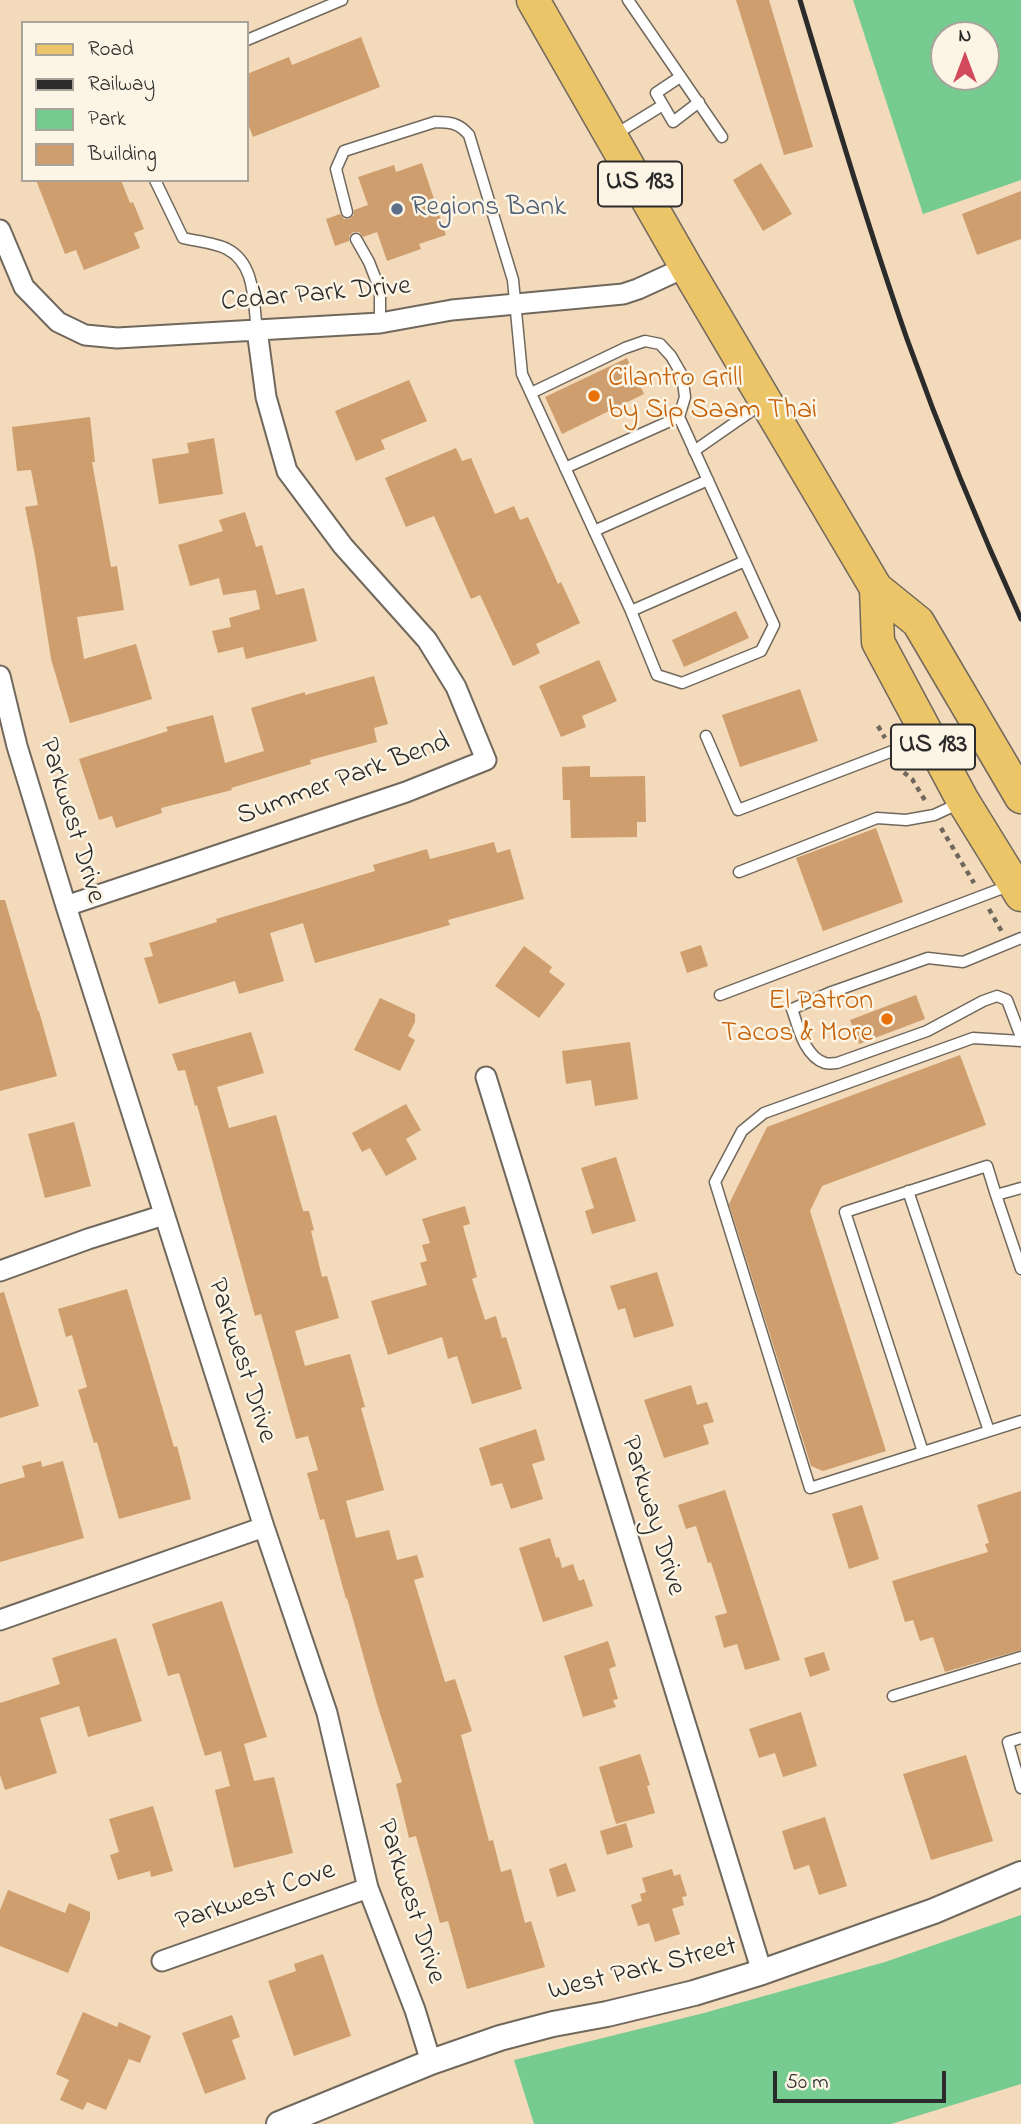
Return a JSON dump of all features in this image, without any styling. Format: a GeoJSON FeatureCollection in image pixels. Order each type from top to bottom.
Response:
{"type":"FeatureCollection","features":[{"type":"Feature","properties":{"kind":"main road","name":"US 183"},"geometry":{"type":"LineString","coordinates":[[540,2],[686,267],[876,588],[918,622],[1021,797]]}},
{"type":"Feature","properties":{"kind":"main road","name":"US 183"},"geometry":{"type":"LineString","coordinates":[[876,588],[878,642],[963,801],[1018,889]]}},
{"type":"Feature","properties":{"kind":"street","name":"Cedar Park Drive"},"geometry":{"type":"LineString","coordinates":[[0,230],[24,287],[58,321],[85,335],[117,338],[380,323],[452,310],[622,293],[638,289],[686,267]]}},
{"type":"Feature","properties":{"kind":"street","name":"Summer Park Bend"},"geometry":{"type":"LineString","coordinates":[[66,906],[407,792],[486,760],[456,687],[427,640],[343,546],[287,471],[266,397],[257,330]]}},
{"type":"Feature","properties":{"kind":"street","name":"Parkwest Drive"},"geometry":{"type":"LineString","coordinates":[[0,676],[17,746],[66,906],[264,1527],[327,1713],[368,1888],[415,2010],[431,2062]]}},
{"type":"Feature","properties":{"kind":"street","name":"Parkway Drive"},"geometry":{"type":"LineString","coordinates":[[486,1077],[762,1972]]}},
{"type":"Feature","properties":{"kind":"street"},"geometry":{"type":"LineString","coordinates":[[0,1271],[164,1215]]}},
{"type":"Feature","properties":{"kind":"street"},"geometry":{"type":"LineString","coordinates":[[0,1619],[264,1527]]}},
{"type":"Feature","properties":{"kind":"street","name":"West Park Street"},"geometry":{"type":"LineString","coordinates":[[279,2124],[431,2062],[500,2038],[694,1993],[762,1972],[934,1911],[1021,1874]]}},
{"type":"Feature","properties":{"kind":"street","name":"Parkwest Cove"},"geometry":{"type":"LineString","coordinates":[[162,1961],[368,1888]]}},
{"type":"Feature","properties":{"kind":"lane"},"geometry":{"type":"LineString","coordinates":[[248,40],[342,0]]}},
{"type":"Feature","properties":{"kind":"lane"},"geometry":{"type":"LineString","coordinates":[[628,0],[722,137]]}},
{"type":"Feature","properties":{"kind":"lane"},"geometry":{"type":"LineString","coordinates":[[680,76],[656,93],[673,122],[699,102]]}},
{"type":"Feature","properties":{"kind":"lane"},"geometry":{"type":"LineString","coordinates":[[612,136],[663,104]]}},
{"type":"Feature","properties":{"kind":"lane"},"geometry":{"type":"LineString","coordinates":[[347,212],[336,169],[344,151],[435,122],[450,122],[461,126],[469,135],[513,280],[522,374],[631,611],[657,675],[682,683],[761,651],[774,625],[679,416],[685,397],[682,375],[671,356],[660,344],[645,341],[531,393]]}},
{"type":"Feature","properties":{"kind":"lane"},"geometry":{"type":"LineString","coordinates":[[156,182],[183,238],[227,249],[242,262],[251,279],[257,330]]}},
{"type":"Feature","properties":{"kind":"lane"},"geometry":{"type":"LineString","coordinates":[[356,239],[380,290],[380,323]]}},
{"type":"Feature","properties":{"kind":"lane"},"geometry":{"type":"LineString","coordinates":[[694,451],[765,402]]}},
{"type":"Feature","properties":{"kind":"lane"},"geometry":{"type":"LineString","coordinates":[[565,468],[679,416]]}},
{"type":"Feature","properties":{"kind":"lane"},"geometry":{"type":"LineString","coordinates":[[594,531],[708,480]]}},
{"type":"Feature","properties":{"kind":"lane"},"geometry":{"type":"LineString","coordinates":[[631,611],[745,561]]}},
{"type":"Feature","properties":{"kind":"lane"},"geometry":{"type":"LineString","coordinates":[[706,736],[738,810],[928,737]]}},
{"type":"Feature","properties":{"kind":"lane"},"geometry":{"type":"LineString","coordinates":[[739,872],[877,818],[906,820],[934,815],[963,801]]}},
{"type":"Feature","properties":{"kind":"lane"},"geometry":{"type":"LineString","coordinates":[[720,995],[981,896],[1018,889]]}},
{"type":"Feature","properties":{"kind":"lane"},"geometry":{"type":"LineString","coordinates":[[1021,939],[964,962],[928,958],[792,1009],[811,1054],[825,1063],[837,1063],[927,1031],[997,996],[1007,1000],[1021,1039],[973,1038],[764,1113],[742,1131],[715,1182],[810,1488],[1021,1421]]}},
{"type":"Feature","properties":{"kind":"lane"},"geometry":{"type":"LineString","coordinates":[[923,1452],[845,1212],[987,1166],[1021,1269]]}},
{"type":"Feature","properties":{"kind":"lane"},"geometry":{"type":"LineString","coordinates":[[996,1195],[1021,1188]]}},
{"type":"Feature","properties":{"kind":"lane"},"geometry":{"type":"LineString","coordinates":[[908,1191],[989,1431]]}},
{"type":"Feature","properties":{"kind":"lane"},"geometry":{"type":"LineString","coordinates":[[893,1696],[1021,1657]]}},
{"type":"Feature","properties":{"kind":"lane"},"geometry":{"type":"LineString","coordinates":[[1021,1738],[1008,1742],[1021,1788]]}},
{"type":"Feature","properties":{"kind":"path"},"geometry":{"type":"LineString","coordinates":[[878,726],[902,771],[912,779],[1009,943]]}},
{"type":"Feature","properties":{"kind":"green space"},"geometry":{"type":"Polygon","coordinates":[[[853,0],[1021,0],[1021,180],[923,214],[853,0]]]}},
{"type":"Feature","properties":{"kind":"green space"},"geometry":{"type":"Polygon","coordinates":[[[1021,1915],[1021,2084],[891,2124],[534,2124],[514,2060],[704,2013],[885,1962],[1021,1915]]]}},
{"type":"Feature","properties":{"kind":"building"},"geometry":{"type":"Polygon","coordinates":[[[736,0],[769,0],[813,147],[784,155],[736,0]]]}},
{"type":"Feature","properties":{"kind":"building"},"geometry":{"type":"Polygon","coordinates":[[[361,37],[380,87],[253,137],[248,124],[248,74],[289,57],[292,65],[361,37]]]}},
{"type":"Feature","properties":{"kind":"building","name":"Regions Bank"},"geometry":{"type":"Polygon","coordinates":[[[422,163],[446,235],[419,244],[421,249],[387,261],[377,232],[363,237],[359,232],[353,232],[349,241],[335,246],[326,219],[340,214],[344,219],[349,219],[354,215],[354,210],[368,205],[358,177],[394,165],[396,172],[422,163]]]}},
{"type":"Feature","properties":{"kind":"building"},"geometry":{"type":"Polygon","coordinates":[[[761,163],[792,214],[763,231],[733,180],[761,163]]]}},
{"type":"Feature","properties":{"kind":"building"},"geometry":{"type":"Polygon","coordinates":[[[37,182],[122,182],[144,229],[134,233],[140,248],[84,270],[76,250],[65,254],[37,182]]]}},
{"type":"Feature","properties":{"kind":"building"},"geometry":{"type":"Polygon","coordinates":[[[1021,191],[1021,239],[977,255],[962,214],[1021,191]]]}},
{"type":"Feature","properties":{"kind":"building","name":"Cilantro Grill by Sip Saam Thai"},"geometry":{"type":"Polygon","coordinates":[[[627,358],[644,394],[562,434],[545,397],[627,358]]]}},
{"type":"Feature","properties":{"kind":"building"},"geometry":{"type":"Polygon","coordinates":[[[409,380],[427,421],[381,440],[385,449],[356,461],[335,411],[409,380]]]}},
{"type":"Feature","properties":{"kind":"building"},"geometry":{"type":"Polygon","coordinates":[[[90,417],[95,462],[92,462],[111,567],[117,566],[124,610],[77,617],[84,659],[136,644],[152,699],[70,723],[51,659],[25,507],[38,505],[31,470],[17,471],[12,427],[90,417]]]}},
{"type":"Feature","properties":{"kind":"building"},"geometry":{"type":"Polygon","coordinates":[[[214,438],[223,494],[159,504],[152,459],[189,453],[187,443],[214,438]]]}},
{"type":"Feature","properties":{"kind":"building"},"geometry":{"type":"Polygon","coordinates":[[[456,448],[462,461],[471,458],[495,514],[514,506],[520,520],[528,517],[558,584],[561,582],[580,623],[536,644],[540,653],[513,666],[480,595],[471,599],[434,516],[406,527],[385,478],[456,448]]]}},
{"type":"Feature","properties":{"kind":"building"},"geometry":{"type":"Polygon","coordinates":[[[245,512],[256,547],[262,545],[276,595],[304,588],[317,641],[246,659],[243,647],[218,653],[212,631],[231,627],[229,618],[260,609],[256,590],[223,595],[219,578],[190,586],[178,545],[223,531],[219,520],[245,512]]]}},
{"type":"Feature","properties":{"kind":"building"},"geometry":{"type":"Polygon","coordinates":[[[736,611],[749,638],[684,667],[672,640],[736,611]]]}},
{"type":"Feature","properties":{"kind":"building"},"geometry":{"type":"Polygon","coordinates":[[[599,660],[617,701],[582,716],[586,727],[561,737],[539,686],[599,660]]]}},
{"type":"Feature","properties":{"kind":"building"},"geometry":{"type":"Polygon","coordinates":[[[374,676],[388,724],[374,728],[377,742],[310,760],[311,764],[231,788],[232,790],[161,808],[162,813],[116,828],[112,816],[99,820],[79,759],[168,731],[166,727],[213,715],[225,763],[264,751],[251,708],[374,676]]]}},
{"type":"Feature","properties":{"kind":"building"},"geometry":{"type":"Polygon","coordinates":[[[800,689],[818,741],[740,767],[722,715],[800,689]]]}},
{"type":"Feature","properties":{"kind":"building"},"geometry":{"type":"Polygon","coordinates":[[[590,766],[590,777],[645,776],[646,822],[637,822],[637,837],[571,838],[570,800],[563,800],[562,767],[590,766]]]}},
{"type":"Feature","properties":{"kind":"building"},"geometry":{"type":"Polygon","coordinates":[[[876,828],[903,902],[823,931],[796,858],[876,828]]]}},
{"type":"Feature","properties":{"kind":"building"},"geometry":{"type":"Polygon","coordinates":[[[494,842],[497,853],[510,849],[524,899],[448,920],[450,925],[315,963],[303,923],[270,933],[284,981],[239,994],[235,981],[159,1004],[144,958],[153,956],[149,943],[217,922],[216,919],[375,871],[373,865],[427,849],[430,859],[494,842]]]}},
{"type":"Feature","properties":{"kind":"building"},"geometry":{"type":"Polygon","coordinates":[[[0,900],[5,900],[57,1076],[0,1091],[0,900]]]}},
{"type":"Feature","properties":{"kind":"building"},"geometry":{"type":"Polygon","coordinates":[[[701,945],[708,966],[687,973],[680,952],[701,945]]]}},
{"type":"Feature","properties":{"kind":"building"},"geometry":{"type":"Polygon","coordinates":[[[524,946],[552,967],[549,972],[565,984],[539,1018],[495,986],[524,946]]]}},
{"type":"Feature","properties":{"kind":"building","name":"El Patron Tacos & More"},"geometry":{"type":"Polygon","coordinates":[[[916,995],[925,1019],[859,1044],[850,1020],[916,995]]]}},
{"type":"Feature","properties":{"kind":"building"},"geometry":{"type":"Polygon","coordinates":[[[380,998],[415,1014],[415,1022],[408,1036],[415,1040],[400,1071],[354,1050],[380,998]]]}},
{"type":"Feature","properties":{"kind":"building"},"geometry":{"type":"Polygon","coordinates":[[[251,1032],[264,1073],[217,1087],[229,1128],[276,1115],[303,1211],[309,1211],[322,1277],[327,1276],[339,1318],[295,1331],[305,1366],[350,1354],[365,1407],[361,1408],[384,1490],[346,1501],[356,1538],[389,1530],[397,1560],[417,1555],[424,1577],[414,1580],[445,1682],[455,1679],[472,1731],[461,1735],[489,1841],[493,1840],[501,1872],[511,1869],[525,1923],[531,1921],[545,1967],[467,1989],[448,1921],[440,1923],[416,1836],[409,1838],[396,1784],[402,1782],[324,1519],[320,1520],[307,1473],[318,1470],[308,1436],[296,1439],[261,1314],[255,1316],[197,1105],[195,1106],[185,1070],[178,1071],[172,1054],[251,1032]]]}},
{"type":"Feature","properties":{"kind":"building"},"geometry":{"type":"Polygon","coordinates":[[[630,1042],[638,1099],[595,1106],[591,1080],[566,1084],[562,1051],[630,1042]]]}},
{"type":"Feature","properties":{"kind":"building"},"geometry":{"type":"Polygon","coordinates":[[[960,1055],[986,1125],[822,1186],[810,1211],[886,1451],[823,1471],[811,1466],[729,1204],[767,1127],[960,1055]]]}},
{"type":"Feature","properties":{"kind":"building"},"geometry":{"type":"Polygon","coordinates":[[[406,1104],[421,1130],[406,1139],[417,1159],[386,1176],[370,1148],[362,1152],[352,1133],[406,1104]]]}},
{"type":"Feature","properties":{"kind":"building"},"geometry":{"type":"Polygon","coordinates":[[[74,1122],[91,1186],[45,1198],[28,1134],[74,1122]]]}},
{"type":"Feature","properties":{"kind":"building"},"geometry":{"type":"Polygon","coordinates":[[[616,1157],[636,1221],[592,1234],[585,1211],[594,1208],[581,1168],[616,1157]]]}},
{"type":"Feature","properties":{"kind":"building"},"geometry":{"type":"Polygon","coordinates":[[[465,1206],[470,1224],[463,1226],[477,1277],[472,1279],[485,1320],[496,1316],[502,1338],[506,1337],[522,1389],[472,1404],[457,1356],[448,1359],[442,1337],[388,1355],[371,1301],[427,1285],[420,1263],[427,1261],[422,1245],[430,1243],[422,1219],[465,1206]]]}},
{"type":"Feature","properties":{"kind":"building"},"geometry":{"type":"Polygon","coordinates":[[[657,1272],[674,1326],[634,1338],[625,1308],[618,1310],[610,1286],[657,1272]]]}},
{"type":"Feature","properties":{"kind":"building"},"geometry":{"type":"Polygon","coordinates":[[[127,1289],[191,1499],[119,1519],[97,1442],[94,1443],[78,1390],[87,1387],[72,1335],[66,1337],[58,1309],[127,1289]]]}},
{"type":"Feature","properties":{"kind":"building"},"geometry":{"type":"Polygon","coordinates":[[[4,1292],[39,1406],[0,1418],[0,1293],[4,1292]]]}},
{"type":"Feature","properties":{"kind":"building"},"geometry":{"type":"Polygon","coordinates":[[[691,1385],[697,1405],[707,1402],[714,1422],[703,1425],[709,1444],[664,1458],[644,1400],[691,1385]]]}},
{"type":"Feature","properties":{"kind":"building"},"geometry":{"type":"Polygon","coordinates":[[[536,1429],[545,1460],[532,1464],[543,1499],[511,1509],[502,1483],[491,1486],[479,1448],[536,1429]]]}},
{"type":"Feature","properties":{"kind":"building"},"geometry":{"type":"Polygon","coordinates":[[[41,1461],[42,1467],[63,1461],[84,1538],[0,1562],[0,1484],[25,1477],[22,1466],[41,1461]]]}},
{"type":"Feature","properties":{"kind":"building"},"geometry":{"type":"Polygon","coordinates":[[[725,1490],[780,1660],[745,1670],[737,1644],[724,1648],[715,1616],[727,1613],[711,1562],[708,1563],[696,1526],[686,1529],[678,1505],[725,1490]]]}},
{"type":"Feature","properties":{"kind":"building"},"geometry":{"type":"Polygon","coordinates":[[[1021,1491],[1021,1650],[945,1672],[933,1637],[920,1641],[913,1620],[905,1622],[892,1581],[988,1552],[985,1544],[989,1543],[977,1505],[1021,1491]]]}},
{"type":"Feature","properties":{"kind":"building"},"geometry":{"type":"Polygon","coordinates":[[[862,1505],[879,1559],[849,1569],[832,1514],[862,1505]]]}},
{"type":"Feature","properties":{"kind":"building"},"geometry":{"type":"Polygon","coordinates":[[[550,1538],[562,1568],[573,1564],[579,1581],[584,1579],[593,1606],[543,1622],[519,1548],[550,1538]]]}},
{"type":"Feature","properties":{"kind":"building"},"geometry":{"type":"Polygon","coordinates":[[[222,1601],[267,1737],[244,1744],[254,1781],[274,1777],[293,1853],[234,1868],[215,1790],[230,1786],[221,1751],[205,1756],[179,1673],[168,1676],[152,1624],[222,1601]]]}},
{"type":"Feature","properties":{"kind":"building"},"geometry":{"type":"Polygon","coordinates":[[[116,1638],[142,1721],[88,1737],[79,1706],[40,1718],[57,1773],[5,1790],[0,1775],[0,1703],[60,1684],[52,1658],[116,1638]]]}},
{"type":"Feature","properties":{"kind":"building"},"geometry":{"type":"Polygon","coordinates":[[[608,1641],[616,1666],[609,1669],[618,1699],[613,1700],[616,1707],[583,1717],[564,1656],[608,1641]]]}},
{"type":"Feature","properties":{"kind":"building"},"geometry":{"type":"Polygon","coordinates":[[[824,1652],[830,1670],[810,1677],[804,1658],[824,1652]]]}},
{"type":"Feature","properties":{"kind":"building"},"geometry":{"type":"Polygon","coordinates":[[[801,1712],[817,1766],[783,1777],[775,1753],[759,1758],[749,1729],[801,1712]]]}},
{"type":"Feature","properties":{"kind":"building"},"geometry":{"type":"Polygon","coordinates":[[[640,1754],[655,1813],[616,1824],[599,1767],[640,1754]]]}},
{"type":"Feature","properties":{"kind":"building"},"geometry":{"type":"Polygon","coordinates":[[[966,1755],[993,1841],[931,1860],[903,1774],[966,1755]]]}},
{"type":"Feature","properties":{"kind":"building"},"geometry":{"type":"Polygon","coordinates":[[[153,1806],[173,1871],[151,1877],[150,1871],[118,1880],[110,1855],[119,1852],[109,1819],[153,1806]]]}},
{"type":"Feature","properties":{"kind":"building"},"geometry":{"type":"Polygon","coordinates":[[[825,1817],[847,1886],[819,1895],[809,1865],[794,1870],[782,1831],[825,1817]]]}},
{"type":"Feature","properties":{"kind":"building"},"geometry":{"type":"Polygon","coordinates":[[[626,1823],[633,1847],[607,1855],[600,1831],[626,1823]]]}},
{"type":"Feature","properties":{"kind":"building"},"geometry":{"type":"Polygon","coordinates":[[[566,1863],[576,1891],[557,1897],[549,1869],[566,1863]]]}},
{"type":"Feature","properties":{"kind":"building"},"geometry":{"type":"Polygon","coordinates":[[[672,1869],[674,1876],[680,1874],[687,1896],[682,1897],[684,1905],[672,1909],[680,1934],[655,1942],[649,1923],[638,1926],[631,1905],[642,1901],[640,1894],[646,1892],[642,1878],[672,1869]]]}},
{"type":"Feature","properties":{"kind":"building"},"geometry":{"type":"Polygon","coordinates":[[[8,1890],[65,1913],[69,1903],[90,1912],[90,1919],[68,1973],[0,1946],[0,1910],[8,1890]]]}},
{"type":"Feature","properties":{"kind":"building"},"geometry":{"type":"Polygon","coordinates":[[[323,1954],[351,2036],[294,2056],[268,1981],[296,1971],[294,1964],[323,1954]]]}},
{"type":"Feature","properties":{"kind":"building"},"geometry":{"type":"Polygon","coordinates":[[[83,2012],[117,2027],[119,2022],[151,2036],[140,2063],[129,2059],[106,2110],[87,2102],[83,2110],[60,2100],[69,2080],[56,2074],[83,2012]]]}},
{"type":"Feature","properties":{"kind":"building"},"geometry":{"type":"Polygon","coordinates":[[[232,2015],[240,2037],[232,2040],[246,2079],[205,2094],[182,2033],[232,2015]]]}},
{"type":"Feature","properties":{"kind":"railway"},"geometry":{"type":"LineString","coordinates":[[800,0],[907,339],[961,480],[1021,619]]}},
{"type":"Feature","properties":{"kind":"place","name":"Regions Bank"},"geometry":{"type":"Point","coordinates":[397,209]}},
{"type":"Feature","properties":{"kind":"place","name":"Cilantro Grill by Sip Saam Thai"},"geometry":{"type":"Point","coordinates":[594,396]}},
{"type":"Feature","properties":{"kind":"place","name":"El Patron Tacos & More"},"geometry":{"type":"Point","coordinates":[887,1019]}}]}
